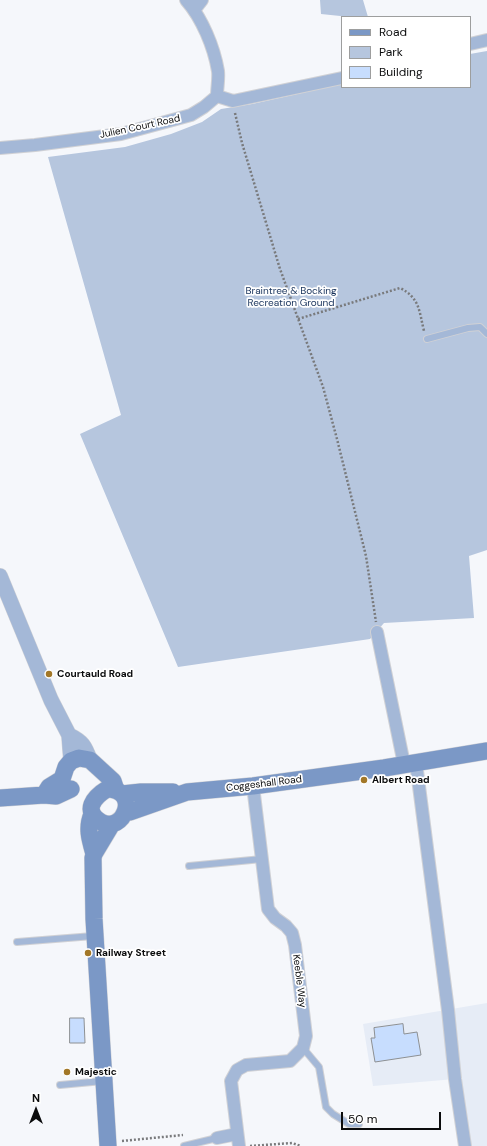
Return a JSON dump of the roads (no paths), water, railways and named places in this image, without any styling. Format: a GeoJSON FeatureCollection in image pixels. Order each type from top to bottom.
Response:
{"type":"FeatureCollection","features":[{"type":"Feature","properties":{"kind":"main road","name":"Coggeshall Road"},"geometry":{"type":"LineString","coordinates":[[112,824],[120,820],[126,812],[130,812],[187,792],[253,786],[410,764],[487,751]]}},
{"type":"Feature","properties":{"kind":"main road"},"geometry":{"type":"LineString","coordinates":[[0,798],[44,794],[56,796],[70,779],[79,758],[94,764],[113,780],[126,803],[126,812]]}},
{"type":"Feature","properties":{"kind":"main road"},"geometry":{"type":"LineString","coordinates":[[70,779],[86,792],[96,785],[98,774],[94,764]]}},
{"type":"Feature","properties":{"kind":"main road"},"geometry":{"type":"LineString","coordinates":[[70,779],[76,799],[91,812],[95,819],[103,824],[112,824]]}},
{"type":"Feature","properties":{"kind":"main road"},"geometry":{"type":"LineString","coordinates":[[108,1144],[95,936],[94,854],[88,833],[91,805],[98,795],[107,789],[119,792],[187,792]]}},
{"type":"Feature","properties":{"kind":"main road"},"geometry":{"type":"LineString","coordinates":[[94,854],[112,824]]}},
{"type":"Feature","properties":{"kind":"street"},"geometry":{"type":"LineString","coordinates":[[186,0],[199,5],[219,72],[217,96],[233,101],[341,78]]}},
{"type":"Feature","properties":{"kind":"street"},"geometry":{"type":"LineString","coordinates":[[471,44],[487,40]]}},
{"type":"Feature","properties":{"kind":"street","name":"Julien Court Road"},"geometry":{"type":"LineString","coordinates":[[0,148],[35,145],[128,132],[191,116],[217,96]]}},
{"type":"Feature","properties":{"kind":"street"},"geometry":{"type":"LineString","coordinates":[[0,576],[51,700],[69,735],[70,779]]}},
{"type":"Feature","properties":{"kind":"street"},"geometry":{"type":"LineString","coordinates":[[377,632],[410,764],[465,1146]]}},
{"type":"Feature","properties":{"kind":"street"},"geometry":{"type":"LineString","coordinates":[[69,735],[80,740],[94,764]]}},
{"type":"Feature","properties":{"kind":"street","name":"Keeble Way"},"geometry":{"type":"LineString","coordinates":[[253,786],[268,909],[275,918],[286,926],[292,933],[295,945],[306,1036],[303,1048]]}},
{"type":"Feature","properties":{"kind":"street"},"geometry":{"type":"LineString","coordinates":[[216,1138],[238,1140],[231,1081],[238,1070],[246,1065],[290,1060],[303,1048]]}},
{"type":"Feature","properties":{"kind":"lane"},"geometry":{"type":"LineString","coordinates":[[427,339],[468,328],[480,327],[487,334]]}},
{"type":"Feature","properties":{"kind":"lane"},"geometry":{"type":"LineString","coordinates":[[189,866],[262,859]]}},
{"type":"Feature","properties":{"kind":"lane"},"geometry":{"type":"LineString","coordinates":[[17,942],[95,936]]}},
{"type":"Feature","properties":{"kind":"lane"},"geometry":{"type":"LineString","coordinates":[[303,1048],[319,1067],[326,1107],[349,1124],[359,1124]]}},
{"type":"Feature","properties":{"kind":"lane"},"geometry":{"type":"LineString","coordinates":[[60,1085],[104,1081]]}},
{"type":"Feature","properties":{"kind":"lane"},"geometry":{"type":"LineString","coordinates":[[184,1146],[216,1138]]}},
{"type":"Feature","properties":{"kind":"place","name":"Courtauld Road"},"geometry":{"type":"Point","coordinates":[49,674]}},
{"type":"Feature","properties":{"kind":"place","name":"Albert Road"},"geometry":{"type":"Point","coordinates":[364,780]}},
{"type":"Feature","properties":{"kind":"place","name":"Railway Street"},"geometry":{"type":"Point","coordinates":[88,953]}},
{"type":"Feature","properties":{"kind":"place","name":"Majestic"},"geometry":{"type":"Point","coordinates":[67,1072]}},
{"type":"Feature","properties":{"kind":"park label","name":"Braintree & Bocking Recreation Ground"},"geometry":{"type":"Point","coordinates":[291,296]}}]}
